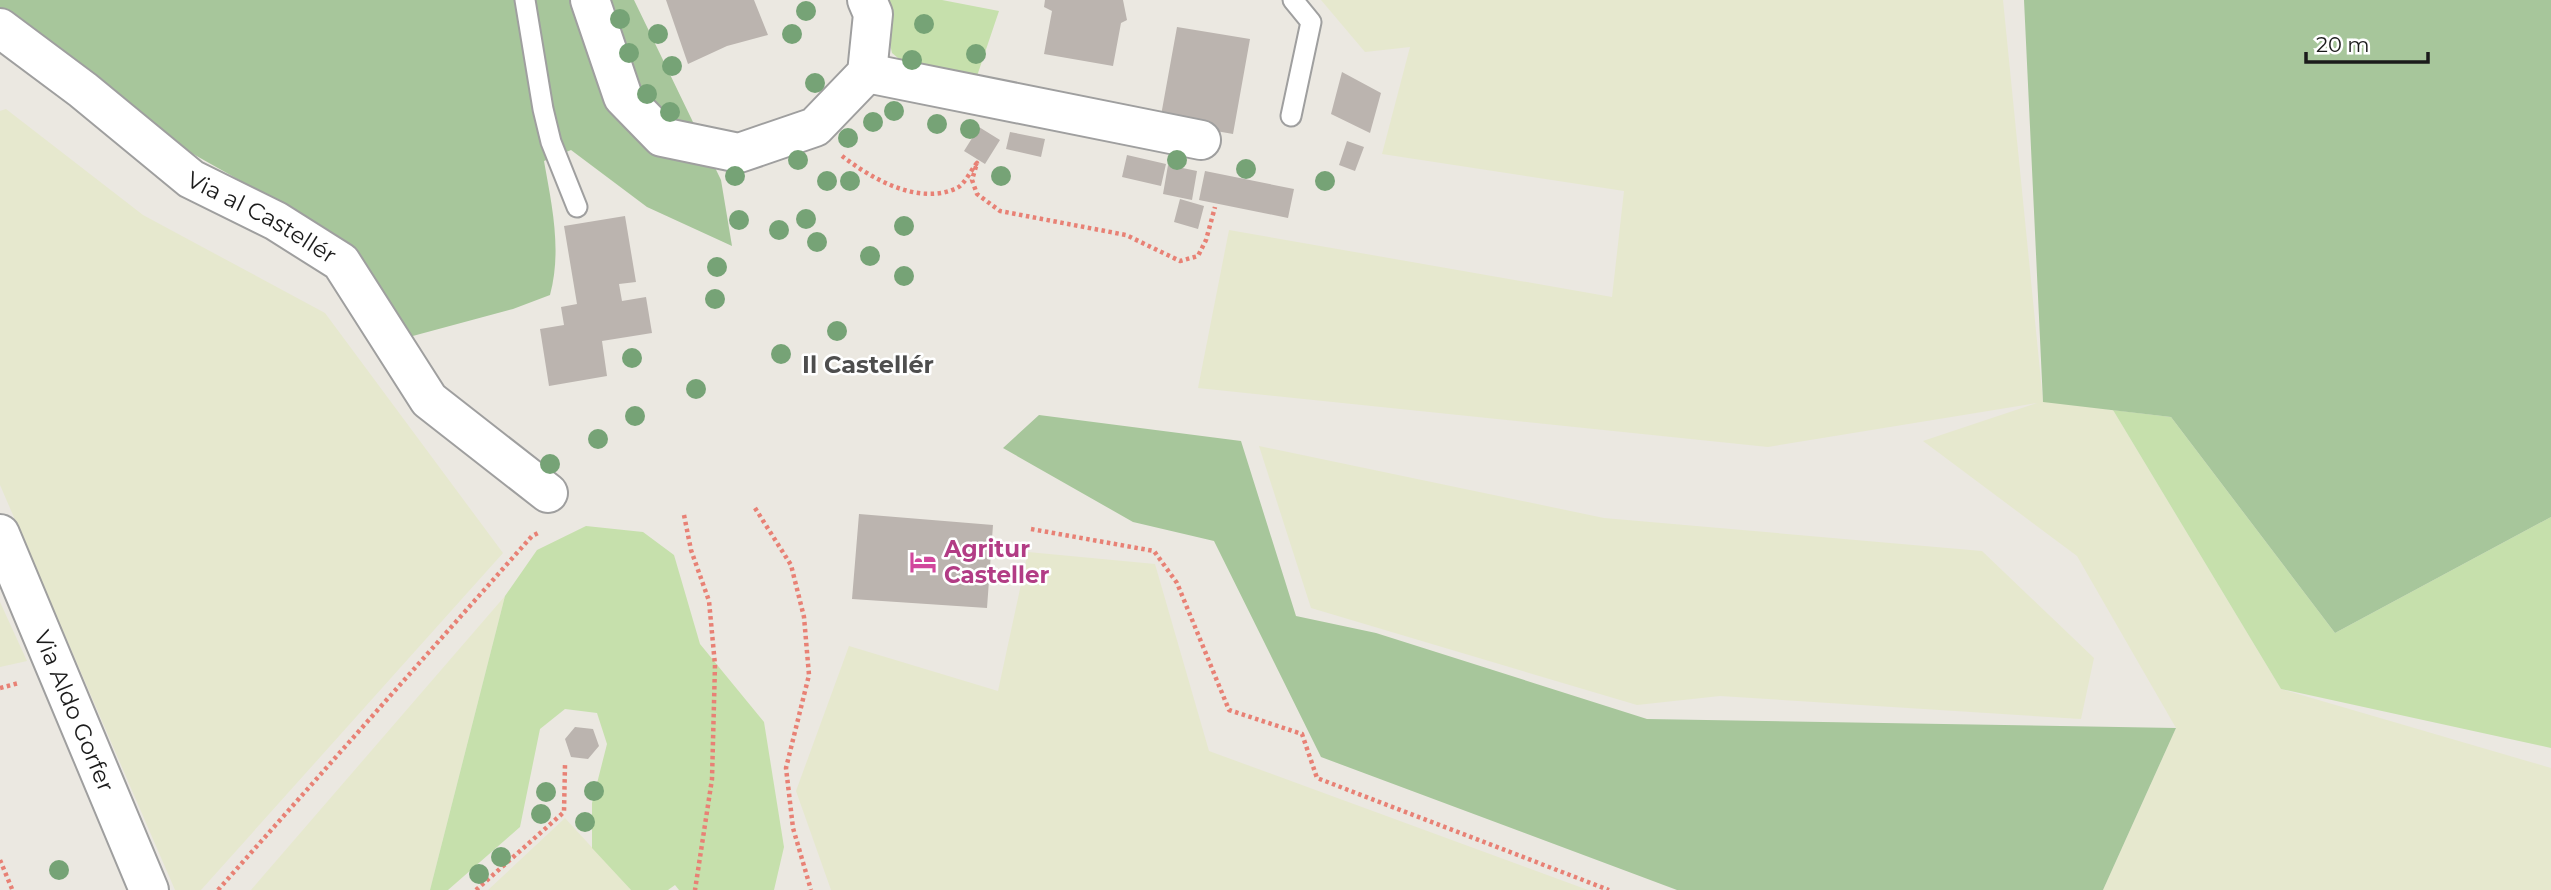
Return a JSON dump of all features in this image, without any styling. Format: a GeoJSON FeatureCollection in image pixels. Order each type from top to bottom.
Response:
{"type":"FeatureCollection","features":[{"type":"Feature","properties":{"kind":"street"},"geometry":{"type":"LineString","coordinates":[[590,0],[623,97],[662,136],[739,153],[815,127],[867,73],[873,14],[867,0]]}},
{"type":"Feature","properties":{"kind":"street","name":"Via al Castellér"},"geometry":{"type":"LineString","coordinates":[[0,28],[83,90],[191,179],[276,221],[341,262],[429,400],[548,493]]}},
{"type":"Feature","properties":{"kind":"street"},"geometry":{"type":"LineString","coordinates":[[867,73],[1201,140]]}},
{"type":"Feature","properties":{"kind":"street","name":"Via Aldo Gorfer"},"geometry":{"type":"LineString","coordinates":[[0,534],[149,890]]}},
{"type":"Feature","properties":{"kind":"lane"},"geometry":{"type":"LineString","coordinates":[[525,0],[545,120],[577,207]]}},
{"type":"Feature","properties":{"kind":"lane"},"geometry":{"type":"LineString","coordinates":[[1291,116],[1311,22],[1293,0]]}},
{"type":"Feature","properties":{"kind":"path"},"geometry":{"type":"LineString","coordinates":[[815,127],[837,152],[867,175],[901,188],[935,195],[959,187],[977,163],[972,180],[977,194],[1000,211],[1126,235],[1180,261],[1198,256],[1206,240],[1215,208]]}},
{"type":"Feature","properties":{"kind":"path"},"geometry":{"type":"LineString","coordinates":[[755,508],[791,565],[804,617],[809,675],[786,768],[793,828],[811,890]]}},
{"type":"Feature","properties":{"kind":"path"},"geometry":{"type":"LineString","coordinates":[[684,515],[691,550],[709,601],[715,664],[712,779],[695,890]]}},
{"type":"Feature","properties":{"kind":"path"},"geometry":{"type":"LineString","coordinates":[[1031,529],[1154,551],[1177,583],[1229,710],[1303,734],[1317,778],[1609,890]]}},
{"type":"Feature","properties":{"kind":"path"},"geometry":{"type":"LineString","coordinates":[[218,890],[531,536],[542,531]]}},
{"type":"Feature","properties":{"kind":"path"},"geometry":{"type":"LineString","coordinates":[[476,890],[564,812],[565,765]]}},
{"type":"Feature","properties":{"kind":"path"},"geometry":{"type":"LineString","coordinates":[[0,860],[12,888]]}},
{"type":"Feature","properties":{"kind":"green space"},"geometry":{"type":"Polygon","coordinates":[[[0,0],[634,0],[721,180],[732,246],[647,207],[571,150],[544,161],[553,211],[555,245],[554,278],[550,295],[513,309],[409,337],[257,190],[186,150],[0,15],[0,0]]]}},
{"type":"Feature","properties":{"kind":"green space"},"geometry":{"type":"Polygon","coordinates":[[[880,0],[942,0],[999,11],[977,76],[910,68],[892,53],[880,0]]]}},
{"type":"Feature","properties":{"kind":"green space"},"geometry":{"type":"Polygon","coordinates":[[[1321,0],[2003,0],[2043,401],[2113,410],[2281,689],[2551,768],[2551,890],[2103,890],[2176,728],[2077,556],[1923,441],[2037,403],[1768,447],[1198,388],[1229,230],[1612,297],[1624,191],[1382,154],[1410,47],[1365,52],[1321,0]]]}},
{"type":"Feature","properties":{"kind":"green space"},"geometry":{"type":"Polygon","coordinates":[[[2024,0],[2551,0],[2551,517],[2335,633],[2171,417],[2043,402],[2024,0]]]}},
{"type":"Feature","properties":{"kind":"green space"},"geometry":{"type":"Polygon","coordinates":[[[6,109],[143,215],[325,313],[503,553],[201,890],[175,890],[0,485],[0,111],[6,109]]]}},
{"type":"Feature","properties":{"kind":"green space"},"geometry":{"type":"Polygon","coordinates":[[[2113,410],[2171,417],[2335,633],[2551,517],[2551,748],[2281,689],[2113,410]]]}},
{"type":"Feature","properties":{"kind":"green space"},"geometry":{"type":"Polygon","coordinates":[[[1039,415],[1241,441],[1296,616],[1376,633],[1647,719],[2176,728],[2103,890],[1677,890],[1321,757],[1214,541],[1133,522],[1003,448],[1039,415]]]}},
{"type":"Feature","properties":{"kind":"green space"},"geometry":{"type":"Polygon","coordinates":[[[1259,446],[1604,518],[1982,551],[2094,658],[2081,719],[1720,696],[1637,705],[1311,608],[1259,446]]]}},
{"type":"Feature","properties":{"kind":"green space"},"geometry":{"type":"Polygon","coordinates":[[[586,526],[643,532],[674,555],[700,644],[764,722],[784,847],[774,890],[679,890],[675,885],[668,890],[631,890],[592,848],[592,803],[607,744],[597,713],[565,709],[540,729],[520,827],[448,890],[430,890],[505,596],[537,550],[586,526]]]}},
{"type":"Feature","properties":{"kind":"green space"},"geometry":{"type":"Polygon","coordinates":[[[1028,552],[1155,564],[1209,751],[1588,890],[831,890],[796,791],[849,646],[998,691],[1028,552]]]}},
{"type":"Feature","properties":{"kind":"green space"},"geometry":{"type":"Polygon","coordinates":[[[505,596],[430,890],[251,890],[505,596]]]}},
{"type":"Feature","properties":{"kind":"green space"},"geometry":{"type":"Polygon","coordinates":[[[0,602],[27,661],[0,667],[0,602]]]}},
{"type":"Feature","properties":{"kind":"green space"},"geometry":{"type":"Polygon","coordinates":[[[565,818],[631,890],[488,890],[565,818]]]}},
{"type":"Feature","properties":{"kind":"building"},"geometry":{"type":"Polygon","coordinates":[[[666,0],[754,0],[768,35],[727,46],[688,64],[666,0]]]}},
{"type":"Feature","properties":{"kind":"building"},"geometry":{"type":"Polygon","coordinates":[[[1045,0],[1123,0],[1127,20],[1121,23],[1113,66],[1044,54],[1052,11],[1044,7],[1045,0]]]}},
{"type":"Feature","properties":{"kind":"building"},"geometry":{"type":"Polygon","coordinates":[[[1177,27],[1250,39],[1233,134],[1160,121],[1177,27]]]}},
{"type":"Feature","properties":{"kind":"building"},"geometry":{"type":"Polygon","coordinates":[[[1342,72],[1381,93],[1370,133],[1331,114],[1342,72]]]}},
{"type":"Feature","properties":{"kind":"building"},"geometry":{"type":"Polygon","coordinates":[[[979,127],[1000,140],[985,164],[964,151],[979,127]]]}},
{"type":"Feature","properties":{"kind":"building"},"geometry":{"type":"Polygon","coordinates":[[[1010,132],[1045,139],[1041,157],[1006,149],[1010,132]]]}},
{"type":"Feature","properties":{"kind":"building"},"geometry":{"type":"Polygon","coordinates":[[[1347,141],[1364,147],[1355,171],[1339,165],[1347,141]]]}},
{"type":"Feature","properties":{"kind":"building"},"geometry":{"type":"Polygon","coordinates":[[[1127,155],[1166,164],[1161,186],[1122,177],[1127,155]]]}},
{"type":"Feature","properties":{"kind":"building"},"geometry":{"type":"Polygon","coordinates":[[[1168,165],[1197,171],[1192,200],[1163,194],[1168,165]]]}},
{"type":"Feature","properties":{"kind":"building"},"geometry":{"type":"Polygon","coordinates":[[[1205,171],[1294,189],[1288,218],[1199,200],[1205,171]]]}},
{"type":"Feature","properties":{"kind":"building"},"geometry":{"type":"Polygon","coordinates":[[[1180,199],[1204,206],[1198,229],[1174,222],[1180,199]]]}},
{"type":"Feature","properties":{"kind":"building"},"geometry":{"type":"Polygon","coordinates":[[[625,216],[636,282],[619,284],[622,301],[646,297],[652,333],[602,341],[607,376],[549,386],[540,329],[564,325],[561,307],[577,304],[564,226],[625,216]]]}},
{"type":"Feature","properties":{"kind":"building","name":"Agritur Casteller"},"geometry":{"type":"Polygon","coordinates":[[[859,514],[993,525],[987,608],[852,599],[859,514]]]}},
{"type":"Feature","properties":{"kind":"building"},"geometry":{"type":"Polygon","coordinates":[[[575,727],[593,729],[599,746],[588,759],[571,757],[565,739],[575,727]]]}},
{"type":"Feature","properties":{"kind":"place","name":"Agritur Casteller"},"geometry":{"type":"Point","coordinates":[923,562]}},
{"type":"Feature","properties":{"kind":"district","name":"Il Castellér"},"geometry":{"type":"Point","coordinates":[868,365]}}]}
